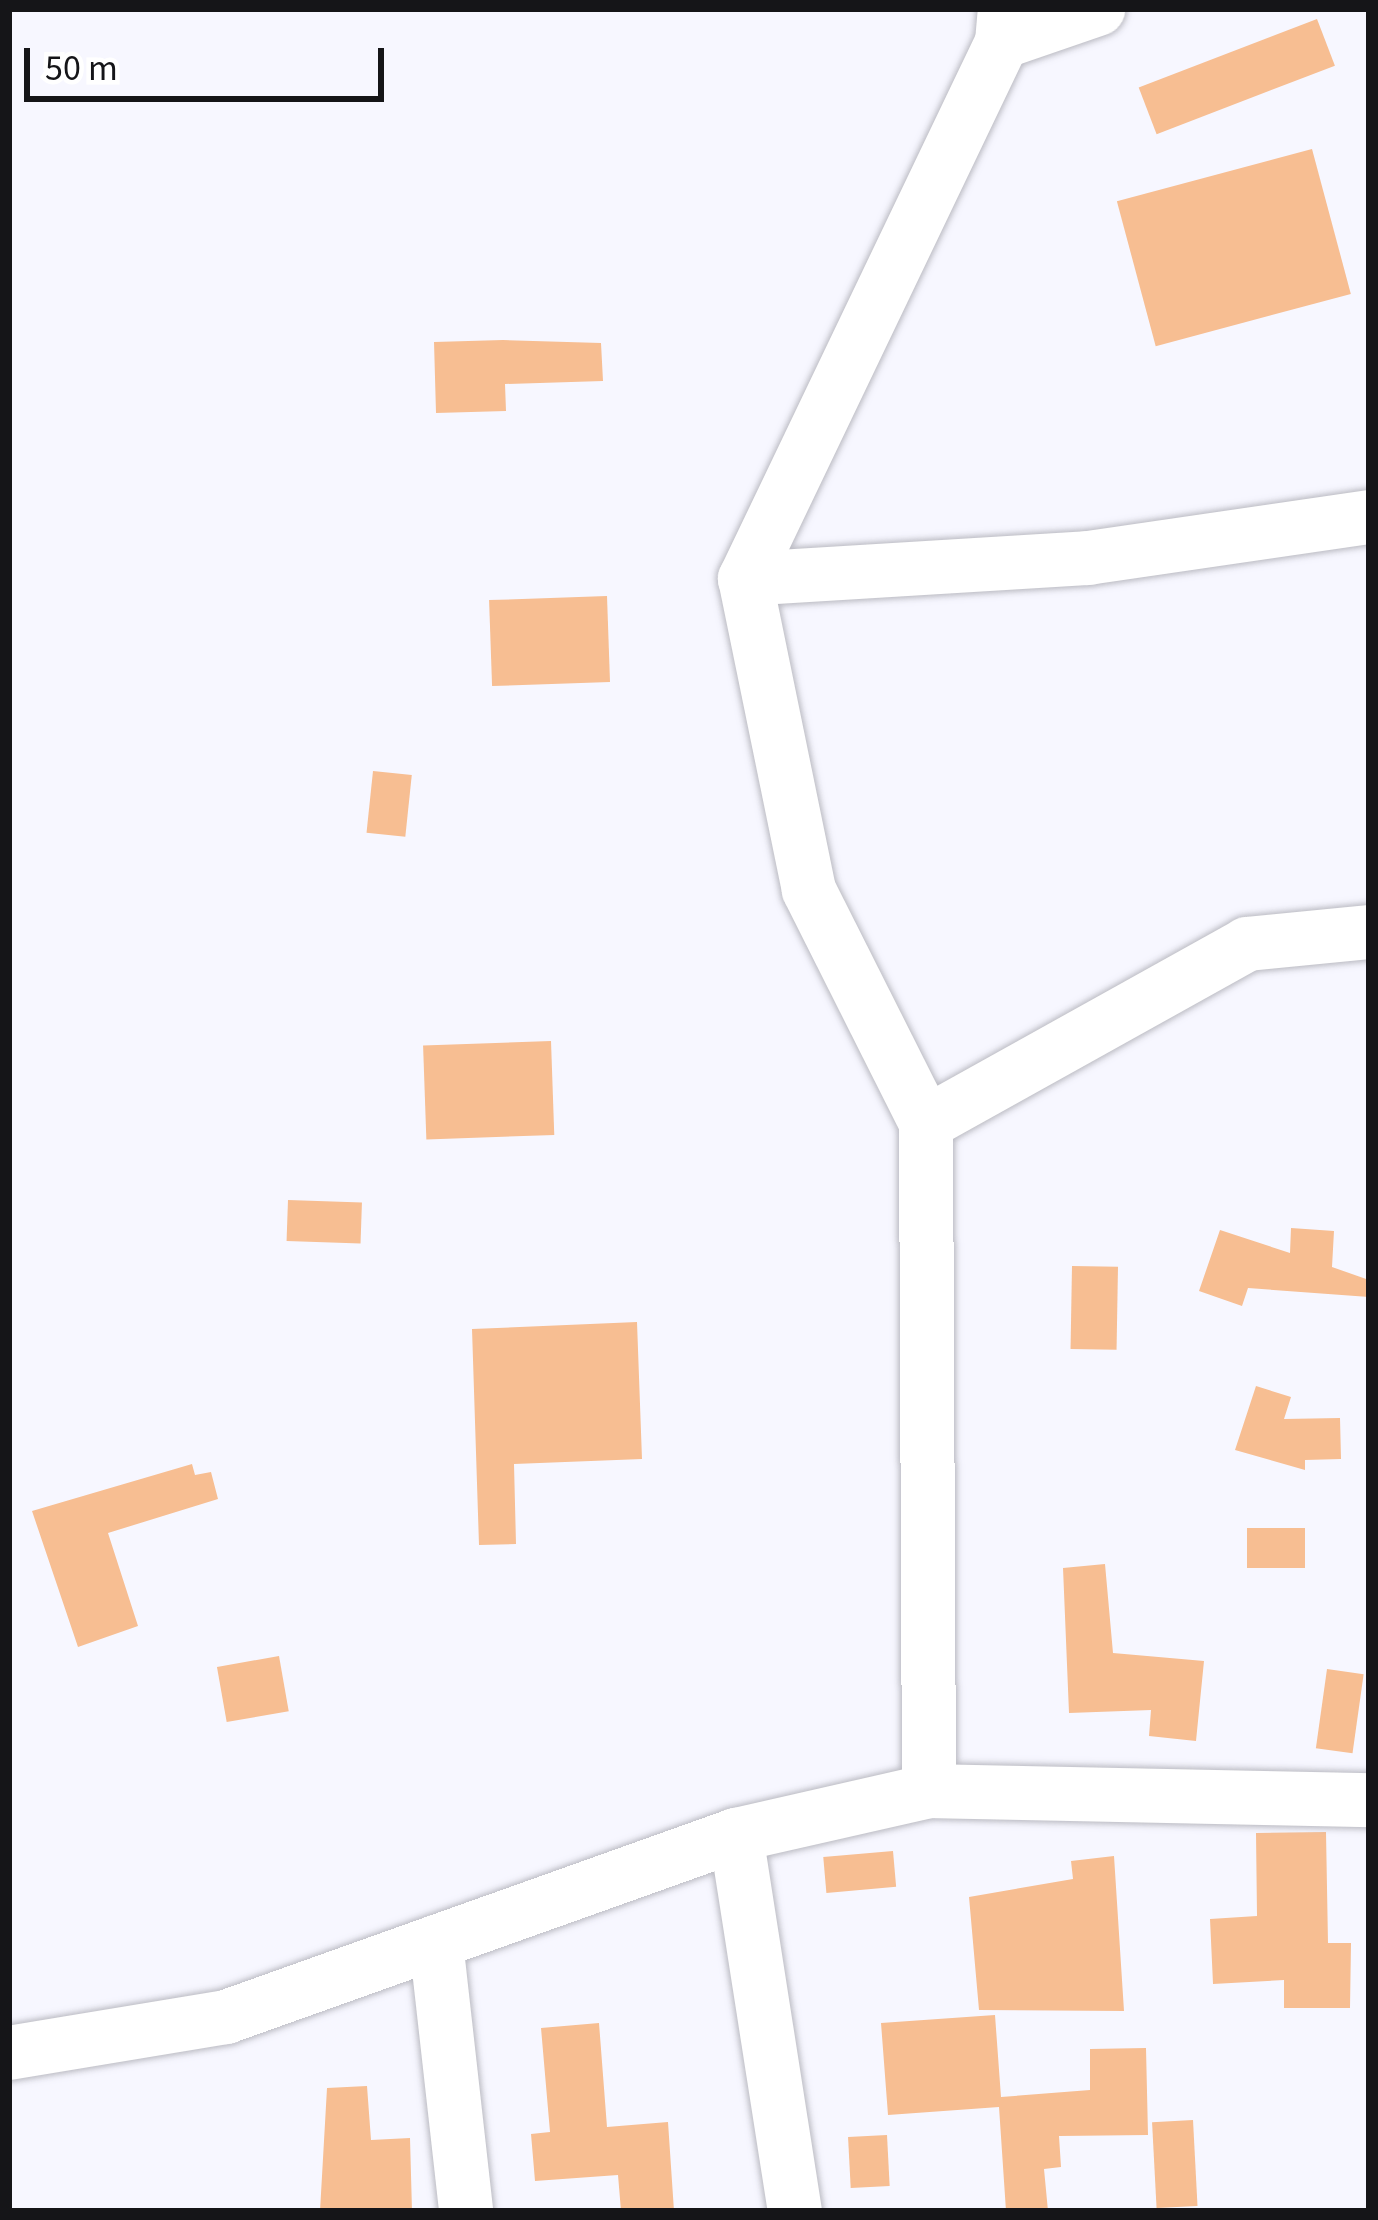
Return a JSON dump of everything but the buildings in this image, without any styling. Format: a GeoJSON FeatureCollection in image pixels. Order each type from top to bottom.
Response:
{"type":"FeatureCollection","features":[{"type":"Feature","properties":{"kind":"street"},"geometry":{"type":"LineString","coordinates":[[929,1791],[926,1123],[809,890],[745,579],[1004,26],[1098,9]]}},
{"type":"Feature","properties":{"kind":"street"},"geometry":{"type":"LineString","coordinates":[[745,579],[1088,558],[1369,517]]}},
{"type":"Feature","properties":{"kind":"street"},"geometry":{"type":"LineString","coordinates":[[926,1123],[1247,944],[1369,932]]}},
{"type":"Feature","properties":{"kind":"street"},"geometry":{"type":"LineString","coordinates":[[9,2054],[226,2017],[736,1835],[929,1791],[1369,1800]]}},
{"type":"Feature","properties":{"kind":"street"},"geometry":{"type":"LineString","coordinates":[[736,1835],[795,2211]]}},
{"type":"Feature","properties":{"kind":"street"},"geometry":{"type":"LineString","coordinates":[[436,1942],[466,2211]]}}]}
